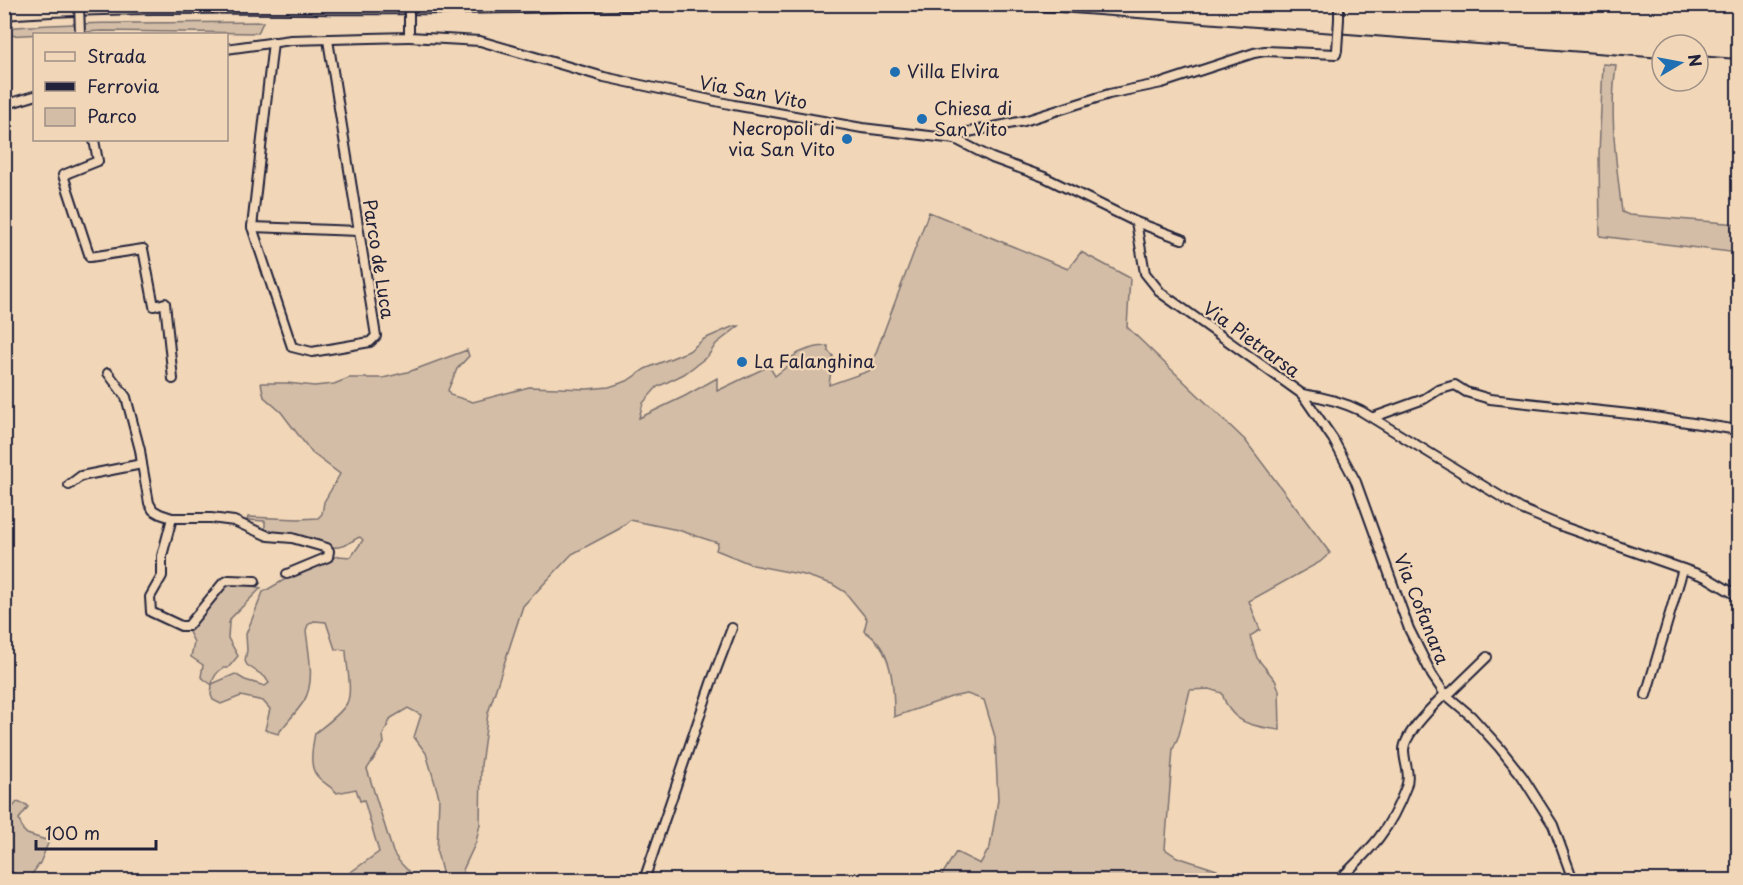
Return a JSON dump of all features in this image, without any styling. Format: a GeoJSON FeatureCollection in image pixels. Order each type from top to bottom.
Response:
{"type":"FeatureCollection","features":[{"type":"Feature","properties":{"kind":"street"},"geometry":{"type":"LineString","coordinates":[[79,4],[80,33]]}},
{"type":"Feature","properties":{"kind":"street","name":"Via San Vito"},"geometry":{"type":"LineString","coordinates":[[228,49],[291,40],[409,37],[480,41],[604,77],[734,105],[862,128],[955,139],[968,132],[1024,121],[1109,94],[1162,83],[1254,53],[1265,51],[1337,52],[1339,4]]}},
{"type":"Feature","properties":{"kind":"street"},"geometry":{"type":"LineString","coordinates":[[409,5],[409,37]]}},
{"type":"Feature","properties":{"kind":"street","name":"Parco de Luca"},"geometry":{"type":"LineString","coordinates":[[273,42],[252,227],[292,347],[312,352],[370,342],[376,336],[328,40]]}},
{"type":"Feature","properties":{"kind":"street"},"geometry":{"type":"LineString","coordinates":[[4,105],[33,96]]}},
{"type":"Feature","properties":{"kind":"street"},"geometry":{"type":"LineString","coordinates":[[955,139],[992,158],[1044,177],[1136,222],[1182,239]]}},
{"type":"Feature","properties":{"kind":"street"},"geometry":{"type":"LineString","coordinates":[[94,141],[98,162],[63,175],[90,257],[143,249],[154,306],[165,303],[173,379]]}},
{"type":"Feature","properties":{"kind":"street","name":"Via Pietrarsa"},"geometry":{"type":"LineString","coordinates":[[1136,222],[1145,273],[1161,293],[1302,394],[1345,403],[1374,417],[1521,509],[1564,527],[1706,577],[1738,596]]}},
{"type":"Feature","properties":{"kind":"street"},"geometry":{"type":"LineString","coordinates":[[252,227],[359,231]]}},
{"type":"Feature","properties":{"kind":"street"},"geometry":{"type":"LineString","coordinates":[[108,373],[126,397],[140,450],[149,503],[153,510],[172,518],[202,517],[234,521],[268,536],[292,538],[329,551],[328,557],[287,574]]}},
{"type":"Feature","properties":{"kind":"street"},"geometry":{"type":"LineString","coordinates":[[1374,417],[1455,385],[1466,392],[1490,399],[1637,415],[1738,430]]}},
{"type":"Feature","properties":{"kind":"street","name":"Via Cofanara"},"geometry":{"type":"LineString","coordinates":[[1302,394],[1333,439],[1356,482],[1417,648],[1431,675],[1445,694],[1471,716],[1499,747],[1522,776],[1552,825],[1573,880]]}},
{"type":"Feature","properties":{"kind":"street"},"geometry":{"type":"LineString","coordinates":[[69,485],[81,476],[142,464]]}},
{"type":"Feature","properties":{"kind":"street"},"geometry":{"type":"LineString","coordinates":[[172,518],[162,556],[162,576],[150,597],[151,612],[181,626],[188,626],[223,583],[229,580],[255,581]]}},
{"type":"Feature","properties":{"kind":"street"},"geometry":{"type":"LineString","coordinates":[[1647,695],[1683,569]]}},
{"type":"Feature","properties":{"kind":"street"},"geometry":{"type":"LineString","coordinates":[[644,880],[732,628]]}},
{"type":"Feature","properties":{"kind":"street"},"geometry":{"type":"LineString","coordinates":[[1339,880],[1377,843],[1391,822],[1407,784],[1404,750],[1405,743],[1413,730],[1445,694],[1451,692],[1487,657]]}},
{"type":"Feature","properties":{"kind":"street"},"geometry":{"type":"LineString","coordinates":[[4,874],[15,880]]}},
{"type":"Feature","properties":{"kind":"green space"},"geometry":{"type":"Polygon","coordinates":[[[263,22],[258,33],[103,31],[5,36],[5,28],[101,23],[263,22]]]}},
{"type":"Feature","properties":{"kind":"green space"},"geometry":{"type":"Polygon","coordinates":[[[1603,64],[1616,65],[1613,120],[1622,212],[1629,215],[1738,224],[1738,253],[1600,236],[1599,154],[1603,64]]]}},
{"type":"Feature","properties":{"kind":"green space"},"geometry":{"type":"Polygon","coordinates":[[[929,212],[1068,269],[1081,252],[1130,278],[1127,327],[1245,440],[1330,553],[1320,562],[1249,601],[1260,630],[1250,636],[1257,658],[1275,680],[1279,690],[1280,730],[1244,722],[1231,711],[1222,693],[1209,689],[1190,690],[1179,735],[1173,749],[1165,849],[1177,857],[1217,870],[1214,880],[939,880],[956,852],[980,864],[990,847],[998,800],[995,737],[984,700],[967,694],[951,697],[894,717],[892,681],[886,658],[874,638],[864,631],[867,619],[845,592],[832,584],[804,575],[753,565],[716,550],[718,543],[678,530],[630,520],[619,529],[572,554],[523,606],[488,713],[481,765],[480,824],[476,842],[463,870],[463,880],[444,880],[437,852],[439,797],[426,753],[414,737],[421,715],[408,708],[391,718],[383,735],[384,743],[367,769],[393,852],[416,880],[350,880],[348,874],[379,852],[364,800],[360,801],[356,789],[337,793],[317,776],[313,769],[312,759],[315,733],[336,716],[349,698],[346,650],[335,649],[326,622],[314,621],[308,625],[306,630],[310,684],[308,693],[278,734],[265,730],[270,709],[263,701],[241,696],[221,704],[213,700],[212,685],[201,677],[203,665],[191,657],[194,642],[188,630],[221,588],[236,583],[261,588],[231,618],[228,638],[238,656],[228,668],[223,668],[217,673],[212,684],[235,674],[245,680],[265,686],[269,683],[265,677],[247,665],[245,661],[246,634],[263,592],[303,569],[338,556],[351,557],[363,540],[360,537],[343,546],[328,547],[304,540],[302,537],[265,532],[265,521],[247,520],[248,517],[318,518],[340,474],[312,453],[281,412],[264,397],[261,383],[314,386],[334,384],[349,378],[383,378],[411,371],[467,350],[469,356],[457,369],[448,390],[450,395],[473,402],[529,387],[587,389],[609,387],[627,381],[645,369],[689,351],[704,339],[739,326],[716,344],[708,356],[684,374],[657,387],[643,403],[639,418],[717,378],[717,391],[769,366],[775,376],[794,361],[792,357],[814,347],[828,346],[828,351],[833,356],[829,385],[869,371],[929,212]]]}},
{"type":"Feature","properties":{"kind":"green space"},"geometry":{"type":"Polygon","coordinates":[[[17,802],[28,807],[19,819],[23,830],[27,834],[49,841],[40,863],[28,880],[20,880],[5,871],[4,818],[17,802]]]}},
{"type":"Feature","properties":{"kind":"railway"},"geometry":{"type":"LineString","coordinates":[[4,20],[173,14],[455,14],[833,8],[984,9],[1059,12],[1650,57]]}},
{"type":"Feature","properties":{"kind":"railway"},"geometry":{"type":"LineString","coordinates":[[1710,57],[1738,59]]}},
{"type":"Feature","properties":{"kind":"place","name":"Villa Elvira"},"geometry":{"type":"Point","coordinates":[895,72]}},
{"type":"Feature","properties":{"kind":"place","name":"Chiesa di San Vito"},"geometry":{"type":"Point","coordinates":[922,119]}},
{"type":"Feature","properties":{"kind":"place","name":"Necropoli di via San Vito"},"geometry":{"type":"Point","coordinates":[847,139]}},
{"type":"Feature","properties":{"kind":"place","name":"La Falanghina"},"geometry":{"type":"Point","coordinates":[742,362]}}]}
